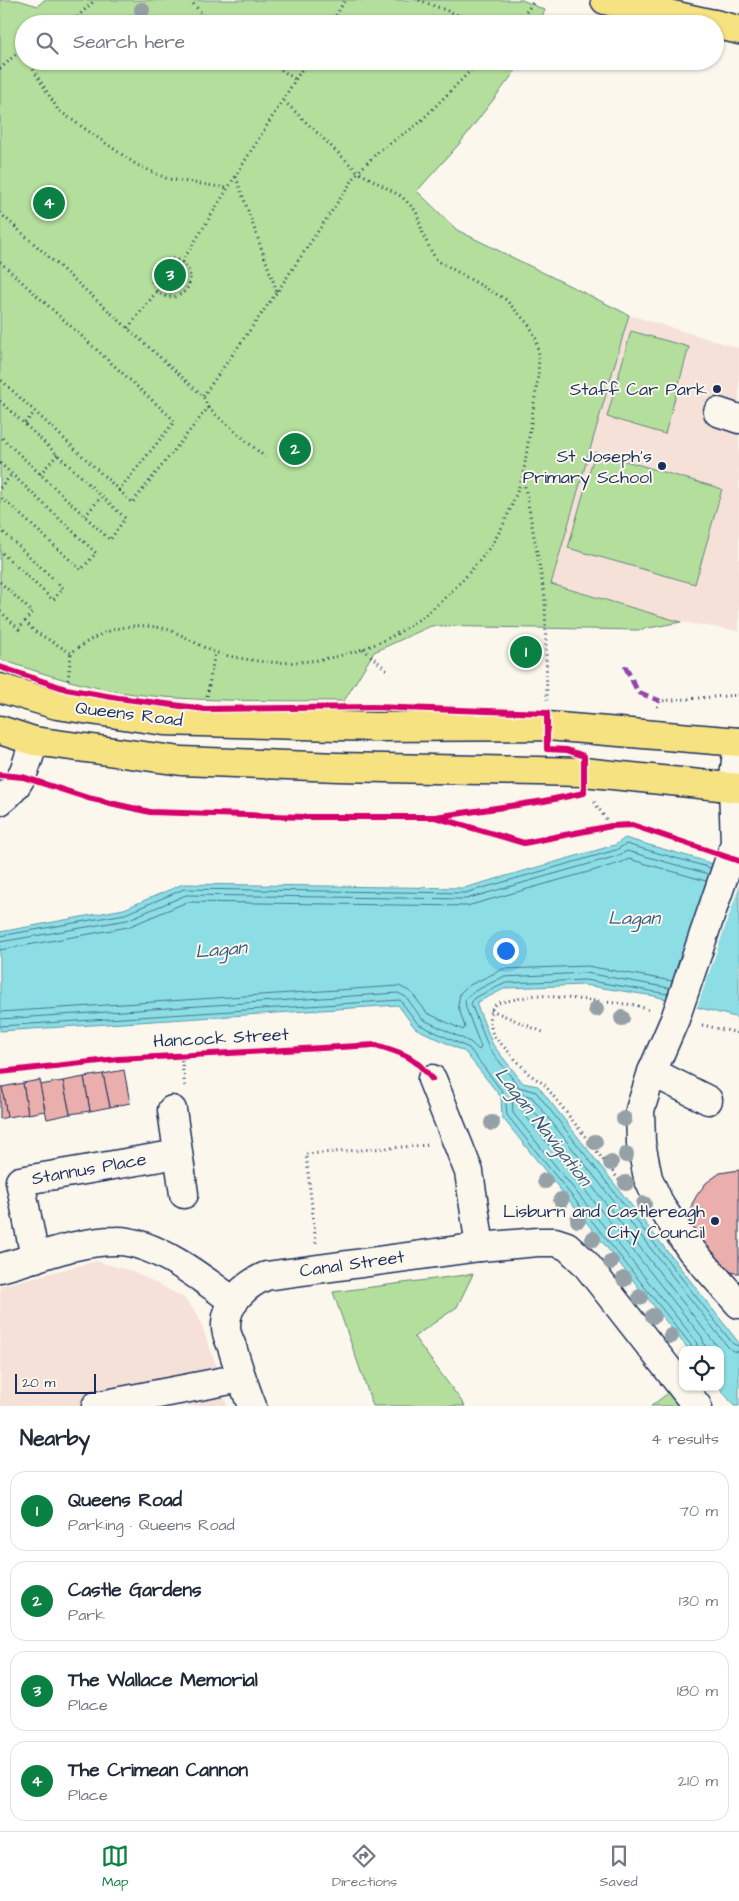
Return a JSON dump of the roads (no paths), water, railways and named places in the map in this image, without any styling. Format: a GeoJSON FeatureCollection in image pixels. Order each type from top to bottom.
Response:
{"type":"FeatureCollection","features":[{"type":"Feature","properties":{"kind":"main road"},"geometry":{"type":"LineString","coordinates":[[605,0],[673,15]]}},
{"type":"Feature","properties":{"kind":"main road"},"geometry":{"type":"LineString","coordinates":[[724,26],[739,30]]}},
{"type":"Feature","properties":{"kind":"main road","name":"Queens Road"},"geometry":{"type":"LineString","coordinates":[[0,688],[57,705],[164,721],[374,728],[547,720],[643,734],[739,742]]}},
{"type":"Feature","properties":{"kind":"main road"},"geometry":{"type":"LineString","coordinates":[[0,730],[34,741]]}},
{"type":"Feature","properties":{"kind":"main road"},"geometry":{"type":"LineString","coordinates":[[0,736],[181,761],[338,767],[584,782],[736,787]]}},
{"type":"Feature","properties":{"kind":"street"},"geometry":{"type":"LineString","coordinates":[[0,801],[23,777],[34,741]]}},
{"type":"Feature","properties":{"kind":"street"},"geometry":{"type":"LineString","coordinates":[[739,742],[735,843],[733,852],[677,1012],[652,1072],[640,1110],[641,1144],[648,1178],[661,1207],[679,1235],[739,1304]]}},
{"type":"Feature","properties":{"kind":"street"},"geometry":{"type":"LineString","coordinates":[[652,1072],[708,1100]]}},
{"type":"Feature","properties":{"kind":"street"},"geometry":{"type":"LineString","coordinates":[[432,1079],[469,1172],[480,1247]]}},
{"type":"Feature","properties":{"kind":"street"},"geometry":{"type":"LineString","coordinates":[[172,1110],[184,1194]]}},
{"type":"Feature","properties":{"kind":"street","name":"Stannus Place"},"geometry":{"type":"LineString","coordinates":[[35,1258],[20,1180],[178,1154]]}},
{"type":"Feature","properties":{"kind":"street"},"geometry":{"type":"LineString","coordinates":[[0,1268],[96,1242],[118,1241],[138,1245],[168,1257],[234,1302],[228,1315],[226,1329],[252,1406]]}},
{"type":"Feature","properties":{"kind":"street","name":"Canal Street"},"geometry":{"type":"LineString","coordinates":[[234,1302],[241,1291],[251,1283],[266,1276],[480,1247],[554,1242],[567,1246],[584,1264],[696,1406]]}},
{"type":"Feature","properties":{"kind":"street"},"geometry":{"type":"LineString","coordinates":[[96,1406],[241,1378]]}},
{"type":"Feature","properties":{"kind":"water","name":"Lagan"},"geometry":{"type":"Polygon","coordinates":[[[625,838],[739,873],[739,1018],[654,996],[584,985],[506,988],[476,1003],[493,1045],[523,1083],[538,1086],[739,1343],[739,1406],[734,1406],[722,1391],[724,1391],[724,1346],[686,1346],[502,1117],[501,1097],[465,1052],[415,1028],[398,1005],[0,1031],[0,932],[124,909],[183,884],[464,888],[615,845],[625,838]]]}},
{"type":"Feature","properties":{"kind":"place","name":"The Crimean Cannon"},"geometry":{"type":"Point","coordinates":[49,203]}},
{"type":"Feature","properties":{"kind":"place","name":"The Wallace Memorial"},"geometry":{"type":"Point","coordinates":[170,275]}},
{"type":"Feature","properties":{"kind":"place","name":"Staff Car Park"},"geometry":{"type":"Point","coordinates":[717,389]}},
{"type":"Feature","properties":{"kind":"place","name":"Castle Gardens"},"geometry":{"type":"Point","coordinates":[295,449]}},
{"type":"Feature","properties":{"kind":"place","name":"St Joseph's Primary School"},"geometry":{"type":"Point","coordinates":[662,466]}},
{"type":"Feature","properties":{"kind":"place","name":"Queens Road"},"geometry":{"type":"Point","coordinates":[526,652]}},
{"type":"Feature","properties":{"kind":"place","name":"Lisburn and Castlereagh City Council"},"geometry":{"type":"Point","coordinates":[715,1221]}},
{"type":"Feature","properties":{"kind":"water label","name":"Lagan Navigation"},"geometry":{"type":"Point","coordinates":[543,1127]}}]}
